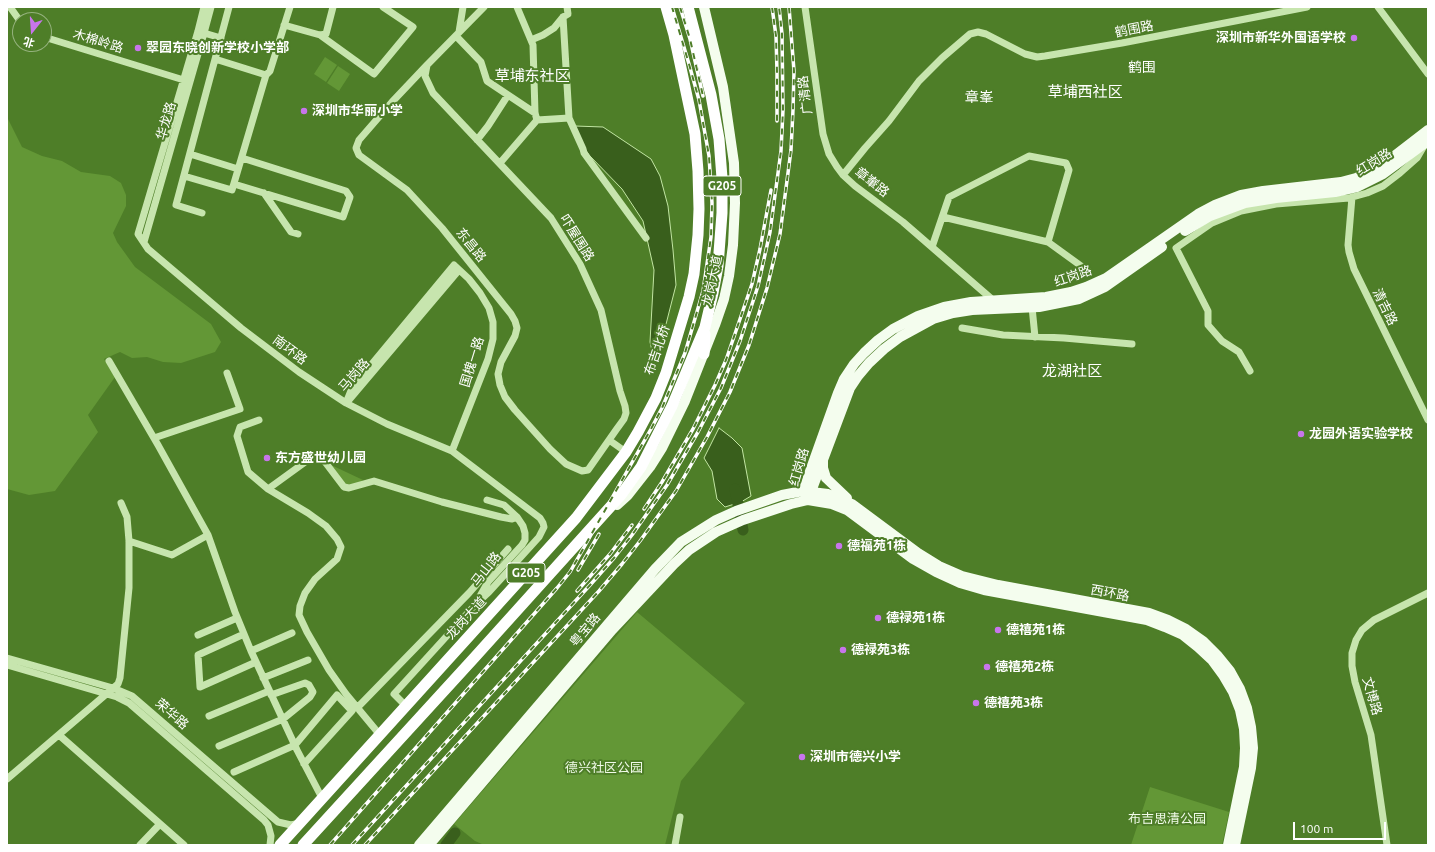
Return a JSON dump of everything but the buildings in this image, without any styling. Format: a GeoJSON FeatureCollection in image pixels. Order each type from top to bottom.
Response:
{"type":"FeatureCollection","features":[{"type":"Feature","properties":{"kind":"highway","name":"龙岗大道"},"geometry":{"type":"LineString","coordinates":[[667,7],[693,127],[699,178],[698,235],[694,274],[685,312]]}},
{"type":"Feature","properties":{"kind":"highway","name":"龙岗大道"},"geometry":{"type":"LineString","coordinates":[[303,845],[621,495],[641,467],[663,423],[705,327],[718,266],[722,213],[722,178],[719,140],[711,95],[688,7]]}},
{"type":"Feature","properties":{"kind":"highway","name":"布吉北桥"},"geometry":{"type":"LineString","coordinates":[[656,398],[666,373],[685,312]]}},
{"type":"Feature","properties":{"kind":"highway"},"geometry":{"type":"LineString","coordinates":[[704,354],[705,327]]}},
{"type":"Feature","properties":{"kind":"highway","name":"龙岗大道"},"geometry":{"type":"LineString","coordinates":[[280,845],[576,518],[626,452],[656,398]]}},
{"type":"Feature","properties":{"kind":"main road","name":"龙岗大道"},"geometry":{"type":"LineString","coordinates":[[594,526],[628,495],[650,467],[662,448],[685,401],[704,354],[720,312],[727,287],[733,245],[735,203],[734,163],[727,109],[719,67],[704,7]]}},
{"type":"Feature","properties":{"kind":"main road","name":"红岗路"},"geometry":{"type":"LineString","coordinates":[[807,494],[840,388],[850,369],[864,352],[885,334],[909,320],[927,312],[953,305],[1054,296],[1086,288],[1106,278],[1198,214],[1215,205],[1241,195],[1331,183],[1356,178],[1380,167],[1428,130]]}},
{"type":"Feature","properties":{"kind":"main road","name":"红岗路"},"geometry":{"type":"LineString","coordinates":[[807,494],[824,457],[845,400],[854,381],[869,363],[892,343],[922,324],[953,313],[972,310],[1032,307],[1064,303],[1093,294],[1191,227],[1219,212],[1245,203],[1266,199],[1336,192],[1357,187],[1383,174],[1427,144]]}},
{"type":"Feature","properties":{"kind":"main road"},"geometry":{"type":"LineString","coordinates":[[824,457],[823,468],[826,478],[837,490],[859,508]]}},
{"type":"Feature","properties":{"kind":"main road","name":"粤宝路"},"geometry":{"type":"LineString","coordinates":[[419,845],[655,569],[681,542],[716,520],[758,503],[782,495],[807,494]]}},
{"type":"Feature","properties":{"kind":"main road","name":"粤宝路"},"geometry":{"type":"LineString","coordinates":[[429,845],[612,630],[689,550],[716,532],[733,524],[791,504],[807,494]]}},
{"type":"Feature","properties":{"kind":"main road","name":"西环路"},"geometry":{"type":"LineString","coordinates":[[807,494],[836,496],[859,508],[918,553],[939,566],[962,576],[998,585],[1149,613],[1186,629],[1203,641],[1230,671],[1240,689],[1247,708],[1251,728],[1253,748],[1251,768],[1235,845]]}},
{"type":"Feature","properties":{"kind":"main road","name":"西环路"},"geometry":{"type":"LineString","coordinates":[[807,494],[848,510],[913,559],[960,583],[984,590],[1147,620],[1183,635],[1198,647],[1212,660],[1227,681],[1240,710],[1244,728],[1244,767],[1228,845]]}},
{"type":"Feature","properties":{"kind":"street","name":"华龙路"},"geometry":{"type":"LineString","coordinates":[[144,242],[187,81],[204,7]]}},
{"type":"Feature","properties":{"kind":"street","name":"华龙路"},"geometry":{"type":"LineString","coordinates":[[138,234],[204,33],[211,7]]}},
{"type":"Feature","properties":{"kind":"street"},"geometry":{"type":"LineString","coordinates":[[202,213],[176,206],[228,7]]}},
{"type":"Feature","properties":{"kind":"street"},"geometry":{"type":"LineString","coordinates":[[184,176],[232,190],[266,75],[270,71],[290,7]]}},
{"type":"Feature","properties":{"kind":"street"},"geometry":{"type":"LineString","coordinates":[[320,35],[326,34],[333,7]]}},
{"type":"Feature","properties":{"kind":"street"},"geometry":{"type":"LineString","coordinates":[[284,25],[320,35],[374,74],[413,27],[383,7]]}},
{"type":"Feature","properties":{"kind":"street"},"geometry":{"type":"LineString","coordinates":[[457,34],[463,7]]}},
{"type":"Feature","properties":{"kind":"street"},"geometry":{"type":"LineString","coordinates":[[427,65],[484,7]]}},
{"type":"Feature","properties":{"kind":"street"},"geometry":{"type":"LineString","coordinates":[[500,164],[536,117],[533,45],[517,7]]}},
{"type":"Feature","properties":{"kind":"street"},"geometry":{"type":"LineString","coordinates":[[530,40],[544,36],[554,28],[568,14],[567,7]]}},
{"type":"Feature","properties":{"kind":"street","name":"广清路"},"geometry":{"type":"LineString","coordinates":[[806,7],[823,134],[829,154],[843,175]]}},
{"type":"Feature","properties":{"kind":"street","name":"鹤围路"},"geometry":{"type":"LineString","coordinates":[[970,34],[978,32],[986,34],[1025,54],[1037,57],[1122,44],[1307,7]]}},
{"type":"Feature","properties":{"kind":"street"},"geometry":{"type":"LineString","coordinates":[[1378,7],[1428,74]]}},
{"type":"Feature","properties":{"kind":"street"},"geometry":{"type":"LineString","coordinates":[[564,17],[569,118],[584,153],[646,238]]}},
{"type":"Feature","properties":{"kind":"street"},"geometry":{"type":"LineString","coordinates":[[204,33],[221,38]]}},
{"type":"Feature","properties":{"kind":"street"},"geometry":{"type":"LineString","coordinates":[[457,34],[481,62],[487,81],[536,117],[569,118]]}},
{"type":"Feature","properties":{"kind":"street","name":"章輋路"},"geometry":{"type":"LineString","coordinates":[[970,34],[942,58],[919,81],[889,121],[843,175],[855,186],[903,222],[994,301]]}},
{"type":"Feature","properties":{"kind":"street","name":"木棉岭路"},"geometry":{"type":"LineString","coordinates":[[52,39],[187,81]]}},
{"type":"Feature","properties":{"kind":"street"},"geometry":{"type":"LineString","coordinates":[[215,59],[266,75]]}},
{"type":"Feature","properties":{"kind":"street","name":"吓屋围路"},"geometry":{"type":"LineString","coordinates":[[427,65],[425,76],[433,93],[551,218],[580,264],[602,310],[626,413],[624,419],[588,470],[582,471],[566,464]]}},
{"type":"Feature","properties":{"kind":"street","name":"东昌路"},"geometry":{"type":"LineString","coordinates":[[427,65],[359,140],[356,148],[359,155],[407,190],[442,228],[511,314],[517,328],[515,336],[501,362],[498,374],[500,385],[505,397],[515,410],[550,449],[566,464]]}},
{"type":"Feature","properties":{"kind":"street"},"geometry":{"type":"LineString","coordinates":[[477,140],[508,95]]}},
{"type":"Feature","properties":{"kind":"street"},"geometry":{"type":"LineString","coordinates":[[1250,371],[1239,352],[1222,341],[1208,325],[1208,311],[1176,248],[1212,223],[1241,211],[1276,204],[1352,197],[1372,191],[1391,180],[1417,158],[1427,144]]}},
{"type":"Feature","properties":{"kind":"street"},"geometry":{"type":"LineString","coordinates":[[190,154],[238,169]]}},
{"type":"Feature","properties":{"kind":"street"},"geometry":{"type":"LineString","coordinates":[[932,248],[949,197],[1029,156],[1066,163],[1069,170],[1048,242]]}},
{"type":"Feature","properties":{"kind":"street"},"geometry":{"type":"LineString","coordinates":[[234,184],[343,217],[350,197],[346,191],[242,158]]}},
{"type":"Feature","properties":{"kind":"street"},"geometry":{"type":"LineString","coordinates":[[264,193],[291,232],[298,234]]}},
{"type":"Feature","properties":{"kind":"street","name":"清吉路"},"geometry":{"type":"LineString","coordinates":[[1352,197],[1348,245],[1354,269],[1428,420]]}},
{"type":"Feature","properties":{"kind":"street"},"geometry":{"type":"LineString","coordinates":[[943,216],[1048,242],[1088,271]]}},
{"type":"Feature","properties":{"kind":"street","name":"南环路"},"geometry":{"type":"LineString","coordinates":[[138,234],[148,249],[241,328],[299,372],[346,404],[387,424],[452,451],[540,518],[543,523],[543,532],[489,592],[475,605]]}},
{"type":"Feature","properties":{"kind":"street","name":"马岗路"},"geometry":{"type":"LineString","coordinates":[[346,404],[457,267]]}},
{"type":"Feature","properties":{"kind":"street","name":"国槐一路"},"geometry":{"type":"LineString","coordinates":[[452,451],[483,373],[493,339],[494,322],[489,308],[480,293],[457,267]]}},
{"type":"Feature","properties":{"kind":"street"},"geometry":{"type":"LineString","coordinates":[[1032,307],[1035,336]]}},
{"type":"Feature","properties":{"kind":"street"},"geometry":{"type":"LineString","coordinates":[[962,328],[1003,335],[1064,338],[1132,344]]}},
{"type":"Feature","properties":{"kind":"street"},"geometry":{"type":"LineString","coordinates":[[109,361],[208,535],[237,618],[251,651],[304,764],[322,798]]}},
{"type":"Feature","properties":{"kind":"street"},"geometry":{"type":"LineString","coordinates":[[154,438],[240,409],[227,373]]}},
{"type":"Feature","properties":{"kind":"street"},"geometry":{"type":"LineString","coordinates":[[259,420],[240,427],[237,436],[248,472],[268,490],[308,513],[326,526],[337,539],[341,547],[337,558],[315,579],[305,593],[300,606],[299,615],[306,632],[328,670],[380,735]]}},
{"type":"Feature","properties":{"kind":"street"},"geometry":{"type":"LineString","coordinates":[[609,440],[626,452]]}},
{"type":"Feature","properties":{"kind":"street"},"geometry":{"type":"LineString","coordinates":[[268,490],[308,460],[315,458],[321,459],[325,462],[344,487],[349,488],[374,481],[501,518],[512,519],[517,517]]}},
{"type":"Feature","properties":{"kind":"street","name":"马山路"},"geometry":{"type":"LineString","coordinates":[[406,706],[394,694],[475,605],[488,582],[522,546],[525,540],[523,526],[517,517],[504,505],[487,500]]}},
{"type":"Feature","properties":{"kind":"street"},"geometry":{"type":"LineString","coordinates":[[7,779],[118,684],[120,678],[128,588],[129,541],[127,517],[121,503]]}},
{"type":"Feature","properties":{"kind":"street"},"geometry":{"type":"LineString","coordinates":[[129,541],[172,555],[208,535]]}},
{"type":"Feature","properties":{"kind":"street"},"geometry":{"type":"LineString","coordinates":[[357,708],[469,593],[508,549]]}},
{"type":"Feature","properties":{"kind":"street","name":"文博路"},"geometry":{"type":"LineString","coordinates":[[1387,845],[1371,735],[1355,682],[1352,666],[1352,653],[1356,640],[1362,630],[1374,620],[1428,593]]}},
{"type":"Feature","properties":{"kind":"street"},"geometry":{"type":"LineString","coordinates":[[198,635],[237,618]]}},
{"type":"Feature","properties":{"kind":"street"},"geometry":{"type":"LineString","coordinates":[[251,651],[292,633]]}},
{"type":"Feature","properties":{"kind":"street"},"geometry":{"type":"LineString","coordinates":[[244,634],[198,655],[200,687],[256,662]]}},
{"type":"Feature","properties":{"kind":"street","name":"荣华路"},"geometry":{"type":"LineString","coordinates":[[7,658],[113,688],[132,696],[278,822],[291,825],[300,823]]}},
{"type":"Feature","properties":{"kind":"street"},"geometry":{"type":"LineString","coordinates":[[263,678],[308,660]]}},
{"type":"Feature","properties":{"kind":"street","name":"荣华路"},"geometry":{"type":"LineString","coordinates":[[7,665],[117,697],[129,703],[264,820],[268,825],[271,836],[270,845]]}},
{"type":"Feature","properties":{"kind":"street"},"geometry":{"type":"LineString","coordinates":[[209,716],[270,693],[304,683],[309,685],[313,692],[310,697],[283,719],[220,746]]}},
{"type":"Feature","properties":{"kind":"street"},"geometry":{"type":"LineString","coordinates":[[234,772],[295,745],[337,695],[352,711],[304,764]]}},
{"type":"Feature","properties":{"kind":"street"},"geometry":{"type":"LineString","coordinates":[[59,735],[184,845]]}},
{"type":"Feature","properties":{"kind":"street"},"geometry":{"type":"LineString","coordinates":[[676,845],[680,817]]}},
{"type":"Feature","properties":{"kind":"street"},"geometry":{"type":"LineString","coordinates":[[140,845],[160,824]]}},
{"type":"Feature","properties":{"kind":"green space"},"geometry":{"type":"Polygon","coordinates":[[[325,57],[337,65],[326,82],[314,74],[325,57]]]}},
{"type":"Feature","properties":{"kind":"green space"},"geometry":{"type":"Polygon","coordinates":[[[338,66],[350,74],[339,91],[327,83],[338,66]]]}},
{"type":"Feature","properties":{"kind":"green space"},"geometry":{"type":"Polygon","coordinates":[[[7,117],[22,147],[42,156],[62,161],[81,172],[110,176],[121,183],[126,195],[126,206],[113,233],[117,242],[135,267],[211,324],[221,342],[215,352],[181,363],[163,362],[147,357],[132,358],[120,352],[104,359],[115,377],[88,415],[98,432],[55,491],[29,495],[7,489],[7,117]]]}},
{"type":"Feature","properties":{"kind":"green space"},"geometry":{"type":"Polygon","coordinates":[[[329,464],[363,480],[350,489],[329,464]]]}},
{"type":"Feature","properties":{"kind":"green space","name":"德兴社区公园"},"geometry":{"type":"Polygon","coordinates":[[[637,612],[745,703],[681,781],[665,845],[490,845],[475,841],[454,824],[637,612]]]}},
{"type":"Feature","properties":{"kind":"green space","name":"布吉思清公园"},"geometry":{"type":"Polygon","coordinates":[[[1150,787],[1229,812],[1222,845],[1131,845],[1150,787]]]}},
{"type":"Feature","properties":{"kind":"shaded area"},"geometry":{"type":"Polygon","coordinates":[[[575,126],[603,127],[651,159],[660,176],[668,206],[676,285],[663,336],[654,360],[650,342],[654,270],[643,221],[622,189],[589,155],[579,139],[575,126]]]}},
{"type":"Feature","properties":{"kind":"shaded area"},"geometry":{"type":"Polygon","coordinates":[[[719,428],[742,448],[751,496],[741,502],[725,507],[717,499],[712,471],[704,458],[719,428]]]}},
{"type":"Feature","properties":{"kind":"waterway"},"geometry":{"type":"LineString","coordinates":[[735,489],[743,530]]}},
{"type":"Feature","properties":{"kind":"waterway"},"geometry":{"type":"LineString","coordinates":[[446,845],[455,833]]}},
{"type":"Feature","properties":{"kind":"railway"},"geometry":{"type":"LineString","coordinates":[[330,845],[570,572],[651,429],[662,408],[685,353],[703,291],[711,237],[712,203],[709,156],[699,100],[672,7]]}},
{"type":"Feature","properties":{"kind":"railway"},"geometry":{"type":"LineString","coordinates":[[680,7],[690,39],[703,96]]}},
{"type":"Feature","properties":{"kind":"railway"},"geometry":{"type":"LineString","coordinates":[[772,7],[776,36],[777,121]]}},
{"type":"Feature","properties":{"kind":"railway"},"geometry":{"type":"LineString","coordinates":[[352,845],[614,558],[667,485],[698,432],[721,388],[740,341],[758,286],[770,232],[781,151],[783,110],[782,34],[779,7]]}},
{"type":"Feature","properties":{"kind":"railway"},"geometry":{"type":"LineString","coordinates":[[365,845],[599,591],[622,564],[676,491],[707,437],[730,392],[749,345],[767,288],[780,234],[791,150],[793,110],[794,71],[789,7]]}},
{"type":"Feature","properties":{"kind":"railway"},"geometry":{"type":"LineString","coordinates":[[644,509],[662,482],[693,429],[726,360],[752,284],[771,190]]}},
{"type":"Feature","properties":{"kind":"railway"},"geometry":{"type":"LineString","coordinates":[[577,591],[610,554],[632,525]]}},
{"type":"Feature","properties":{"kind":"railway"},"geometry":{"type":"LineString","coordinates":[[578,570],[599,534]]}},
{"type":"Feature","properties":{"kind":"place","name":"深圳市新华外国语学校"},"geometry":{"type":"Point","coordinates":[1354,38]}},
{"type":"Feature","properties":{"kind":"place","name":"翠园东晓创新学校小学部"},"geometry":{"type":"Point","coordinates":[138,48]}},
{"type":"Feature","properties":{"kind":"place","name":"深圳市华丽小学"},"geometry":{"type":"Point","coordinates":[304,111]}},
{"type":"Feature","properties":{"kind":"place","name":"龙园外语实验学校"},"geometry":{"type":"Point","coordinates":[1301,434]}},
{"type":"Feature","properties":{"kind":"place","name":"东方盛世幼儿园"},"geometry":{"type":"Point","coordinates":[267,458]}},
{"type":"Feature","properties":{"kind":"place","name":"德福苑1栋"},"geometry":{"type":"Point","coordinates":[839,546]}},
{"type":"Feature","properties":{"kind":"place","name":"德禄苑1栋"},"geometry":{"type":"Point","coordinates":[878,618]}},
{"type":"Feature","properties":{"kind":"place","name":"德禧苑1栋"},"geometry":{"type":"Point","coordinates":[998,630]}},
{"type":"Feature","properties":{"kind":"place","name":"德禄苑3栋"},"geometry":{"type":"Point","coordinates":[843,650]}},
{"type":"Feature","properties":{"kind":"place","name":"德禧苑2栋"},"geometry":{"type":"Point","coordinates":[987,667]}},
{"type":"Feature","properties":{"kind":"place","name":"德禧苑3栋"},"geometry":{"type":"Point","coordinates":[976,703]}},
{"type":"Feature","properties":{"kind":"place","name":"深圳市德兴小学"},"geometry":{"type":"Point","coordinates":[802,757]}},
{"type":"Feature","properties":{"kind":"district","name":"鹤围"},"geometry":{"type":"Point","coordinates":[1142,67]}},
{"type":"Feature","properties":{"kind":"district","name":"草埔东社区"},"geometry":{"type":"Point","coordinates":[532,76]}},
{"type":"Feature","properties":{"kind":"district","name":"草埔西社区"},"geometry":{"type":"Point","coordinates":[1085,92]}},
{"type":"Feature","properties":{"kind":"district","name":"章峯"},"geometry":{"type":"Point","coordinates":[979,97]}},
{"type":"Feature","properties":{"kind":"district","name":"龙湖社区"},"geometry":{"type":"Point","coordinates":[1072,371]}}]}
